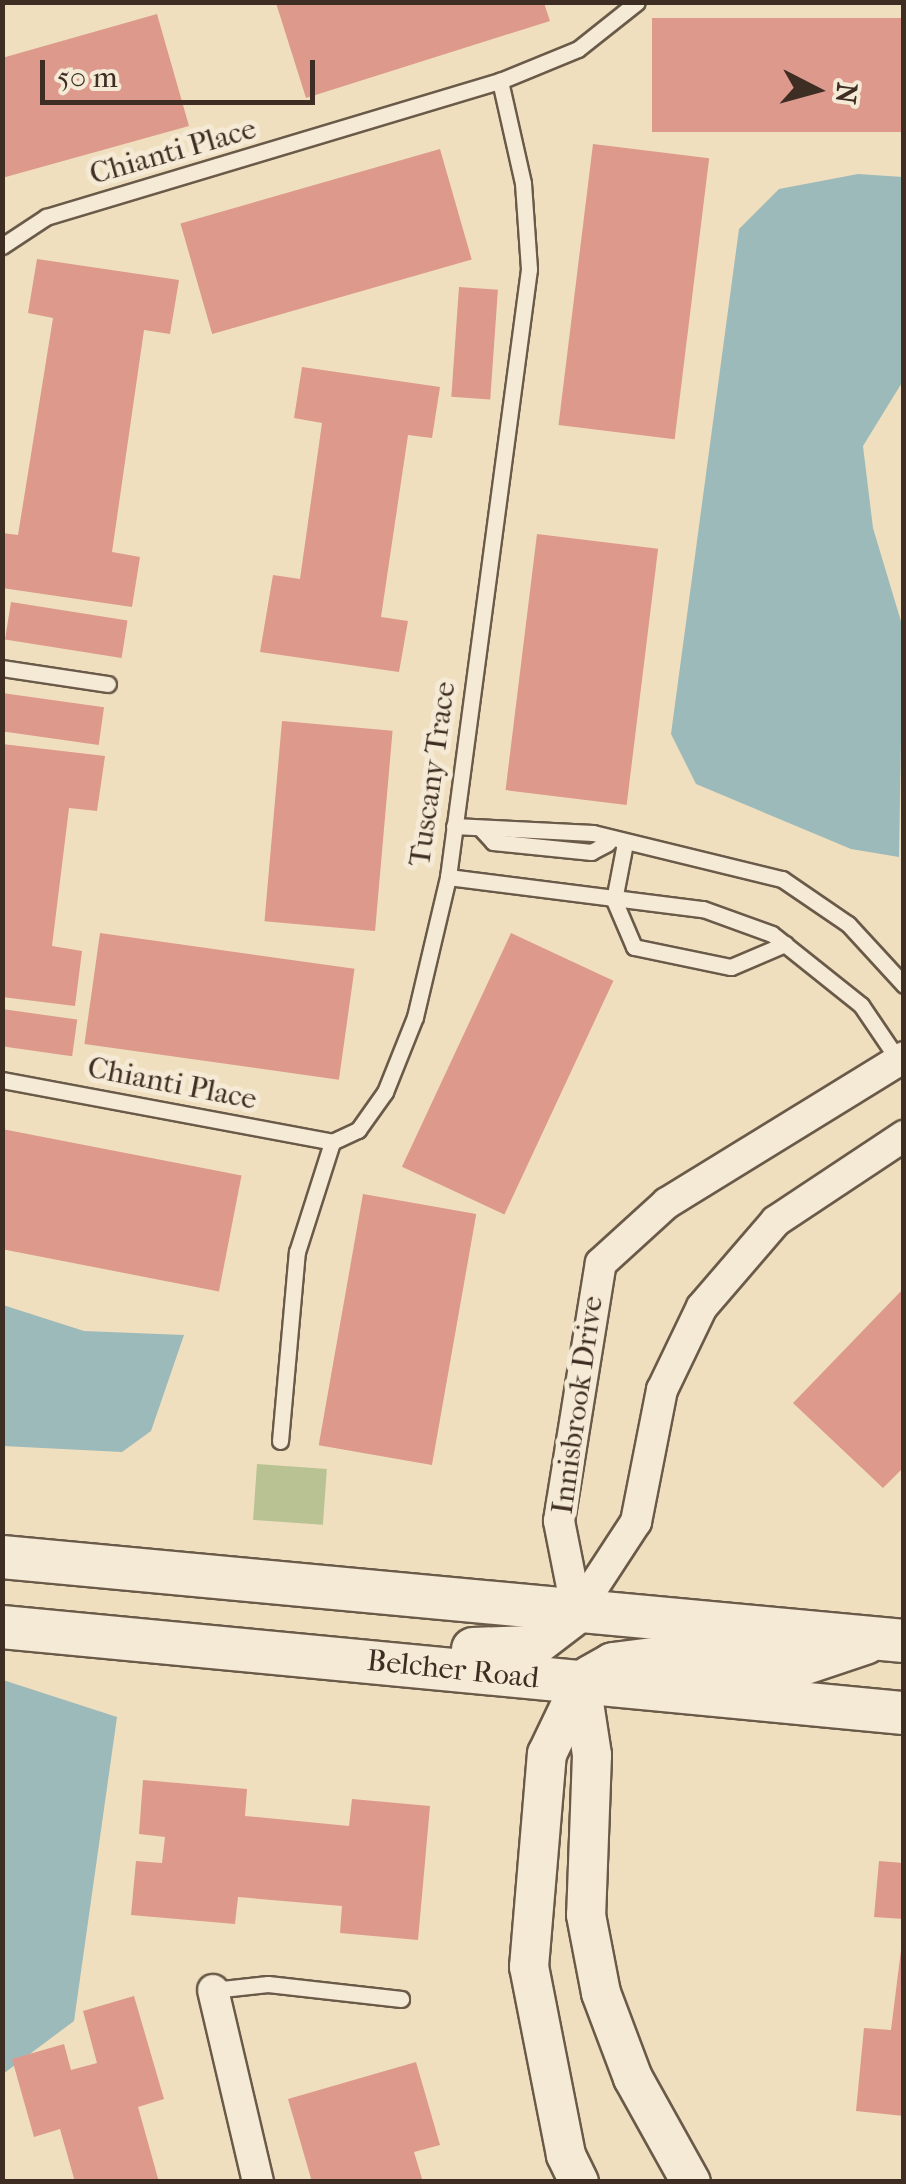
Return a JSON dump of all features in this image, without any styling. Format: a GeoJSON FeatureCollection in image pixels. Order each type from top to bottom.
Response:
{"type":"FeatureCollection","features":[{"type":"Feature","properties":{"kind":"main road"},"geometry":{"type":"LineString","coordinates":[[2,1557],[888,1640]]}},
{"type":"Feature","properties":{"kind":"main road"},"geometry":{"type":"LineString","coordinates":[[284,1654],[358,1638],[509,1653],[551,1636],[577,1612]]}},
{"type":"Feature","properties":{"kind":"main road","name":"Belcher Road"},"geometry":{"type":"LineString","coordinates":[[2,1626],[904,1713]]}},
{"type":"Feature","properties":{"kind":"main road"},"geometry":{"type":"LineString","coordinates":[[581,1682],[645,1658],[799,1665],[888,1640]]}},
{"type":"Feature","properties":{"kind":"street","name":"Innisbrook Drive"},"geometry":{"type":"LineString","coordinates":[[577,1612],[559,1521],[601,1263],[667,1203],[902,1062]]}},
{"type":"Feature","properties":{"kind":"street"},"geometry":{"type":"LineString","coordinates":[[577,1612],[636,1522],[662,1390],[702,1307],[776,1221],[904,1136]]}},
{"type":"Feature","properties":{"kind":"street"},"geometry":{"type":"LineString","coordinates":[[579,2182],[566,2155],[528,1967],[547,1754],[581,1682]]}},
{"type":"Feature","properties":{"kind":"street"},"geometry":{"type":"LineString","coordinates":[[581,1682],[592,1755],[586,1915],[601,1993],[633,2078],[691,2182]]}},
{"type":"Feature","properties":{"kind":"street"},"geometry":{"type":"LineString","coordinates":[[212,1990],[258,2182]]}},
{"type":"Feature","properties":{"kind":"lane","name":"Chianti Place"},"geometry":{"type":"LineString","coordinates":[[2,246],[46,217],[500,81],[578,50],[634,3]]}},
{"type":"Feature","properties":{"kind":"lane","name":"Tuscany Trace"},"geometry":{"type":"LineString","coordinates":[[332,1142],[358,1130],[384,1092],[415,1018],[448,877],[529,268],[524,184],[500,81]]}},
{"type":"Feature","properties":{"kind":"lane"},"geometry":{"type":"LineString","coordinates":[[2,668],[108,684]]}},
{"type":"Feature","properties":{"kind":"lane"},"geometry":{"type":"LineString","coordinates":[[454,826],[482,830],[495,823],[616,843],[782,879],[848,924],[904,985]]}},
{"type":"Feature","properties":{"kind":"lane"},"geometry":{"type":"LineString","coordinates":[[616,843],[614,900],[634,947],[684,964],[731,967],[784,944]]}},
{"type":"Feature","properties":{"kind":"lane"},"geometry":{"type":"LineString","coordinates":[[448,877],[703,909],[784,944],[861,1005],[902,1062]]}},
{"type":"Feature","properties":{"kind":"lane","name":"Chianti Place"},"geometry":{"type":"LineString","coordinates":[[2,1080],[332,1142]]}},
{"type":"Feature","properties":{"kind":"lane"},"geometry":{"type":"LineString","coordinates":[[280,1440],[297,1252],[332,1142]]}},
{"type":"Feature","properties":{"kind":"lane"},"geometry":{"type":"LineString","coordinates":[[212,1990],[268,1984],[401,1998]]}},
{"type":"Feature","properties":{"kind":"green space"},"geometry":{"type":"Polygon","coordinates":[[[257,1464],[327,1469],[323,1525],[253,1520],[257,1464]]]}},
{"type":"Feature","properties":{"kind":"water"},"geometry":{"type":"Polygon","coordinates":[[[858,174],[903,177],[903,381],[863,446],[873,528],[903,628],[899,857],[851,849],[696,784],[671,734],[739,229],[779,189],[858,174]]]}},
{"type":"Feature","properties":{"kind":"water"},"geometry":{"type":"Polygon","coordinates":[[[3,1305],[84,1331],[184,1335],[151,1431],[122,1452],[3,1446],[3,1305]]]}},
{"type":"Feature","properties":{"kind":"water"},"geometry":{"type":"Polygon","coordinates":[[[3,1680],[117,1717],[74,2021],[3,2074],[3,1680]]]}},
{"type":"Feature","properties":{"kind":"building"},"geometry":{"type":"Polygon","coordinates":[[[276,3],[544,3],[550,21],[306,98],[276,3]]]}},
{"type":"Feature","properties":{"kind":"building"},"geometry":{"type":"Polygon","coordinates":[[[157,14],[189,126],[2,178],[2,58],[157,14]]]}},
{"type":"Feature","properties":{"kind":"building"},"geometry":{"type":"Polygon","coordinates":[[[652,18],[904,18],[904,132],[652,132],[652,18]]]}},
{"type":"Feature","properties":{"kind":"building"},"geometry":{"type":"Polygon","coordinates":[[[593,144],[709,158],[675,439],[559,425],[593,144]]]}},
{"type":"Feature","properties":{"kind":"building"},"geometry":{"type":"Polygon","coordinates":[[[440,149],[472,260],[212,334],[180,223],[440,149]]]}},
{"type":"Feature","properties":{"kind":"building"},"geometry":{"type":"Polygon","coordinates":[[[37,259],[179,280],[170,334],[144,330],[112,552],[140,557],[132,607],[2,588],[2,533],[18,535],[53,318],[28,313],[37,259]]]}},
{"type":"Feature","properties":{"kind":"building"},"geometry":{"type":"Polygon","coordinates":[[[459,287],[498,290],[490,399],[451,397],[459,287]]]}},
{"type":"Feature","properties":{"kind":"building"},"geometry":{"type":"Polygon","coordinates":[[[302,367],[440,387],[432,438],[408,435],[381,617],[408,621],[399,672],[260,652],[273,575],[300,579],[322,423],[294,418],[302,367]]]}},
{"type":"Feature","properties":{"kind":"building"},"geometry":{"type":"Polygon","coordinates":[[[537,534],[658,549],[627,805],[506,790],[537,534]]]}},
{"type":"Feature","properties":{"kind":"building"},"geometry":{"type":"Polygon","coordinates":[[[11,602],[128,620],[122,658],[5,640],[11,602]]]}},
{"type":"Feature","properties":{"kind":"building"},"geometry":{"type":"Polygon","coordinates":[[[2,693],[104,707],[99,745],[2,731],[2,693]]]}},
{"type":"Feature","properties":{"kind":"building"},"geometry":{"type":"Polygon","coordinates":[[[282,721],[393,731],[375,931],[264,921],[282,721]]]}},
{"type":"Feature","properties":{"kind":"building"},"geometry":{"type":"Polygon","coordinates":[[[2,744],[105,756],[97,811],[69,808],[52,946],[82,951],[75,1006],[2,997],[2,744]]]}},
{"type":"Feature","properties":{"kind":"building"},"geometry":{"type":"Polygon","coordinates":[[[100,933],[354,969],[339,1080],[84,1044],[100,933]]]}},
{"type":"Feature","properties":{"kind":"building"},"geometry":{"type":"Polygon","coordinates":[[[511,933],[613,981],[504,1215],[402,1167],[511,933]]]}},
{"type":"Feature","properties":{"kind":"building"},"geometry":{"type":"Polygon","coordinates":[[[2,1009],[77,1020],[72,1056],[2,1046],[2,1009]]]}},
{"type":"Feature","properties":{"kind":"building"},"geometry":{"type":"Polygon","coordinates":[[[2,1129],[242,1176],[219,1291],[2,1249],[2,1129]]]}},
{"type":"Feature","properties":{"kind":"building"},"geometry":{"type":"Polygon","coordinates":[[[363,1194],[476,1214],[432,1465],[319,1445],[363,1194]]]}},
{"type":"Feature","properties":{"kind":"building"},"geometry":{"type":"Polygon","coordinates":[[[904,1288],[904,1467],[883,1488],[793,1403],[904,1288]]]}},
{"type":"Feature","properties":{"kind":"building"},"geometry":{"type":"Polygon","coordinates":[[[143,1780],[247,1789],[245,1816],[349,1826],[352,1799],[430,1806],[418,1940],[340,1933],[342,1906],[238,1897],[235,1924],[131,1915],[136,1861],[162,1863],[165,1837],[139,1834],[143,1780]]]}},
{"type":"Feature","properties":{"kind":"building"},"geometry":{"type":"Polygon","coordinates":[[[879,1861],[904,1863],[904,1919],[874,1917],[879,1861]]]}},
{"type":"Feature","properties":{"kind":"building"},"geometry":{"type":"Polygon","coordinates":[[[904,1926],[904,2116],[856,2111],[864,2028],[891,2030],[904,1926]]]}},
{"type":"Feature","properties":{"kind":"building"},"geometry":{"type":"Polygon","coordinates":[[[134,1996],[164,2099],[138,2107],[159,2182],[75,2182],[60,2129],[34,2137],[12,2059],[64,2044],[71,2070],[97,2063],[83,2011],[134,1996]]]}},
{"type":"Feature","properties":{"kind":"building"},"geometry":{"type":"Polygon","coordinates":[[[416,2062],[440,2145],[414,2152],[423,2182],[312,2182],[288,2099],[416,2062]]]}}]}
